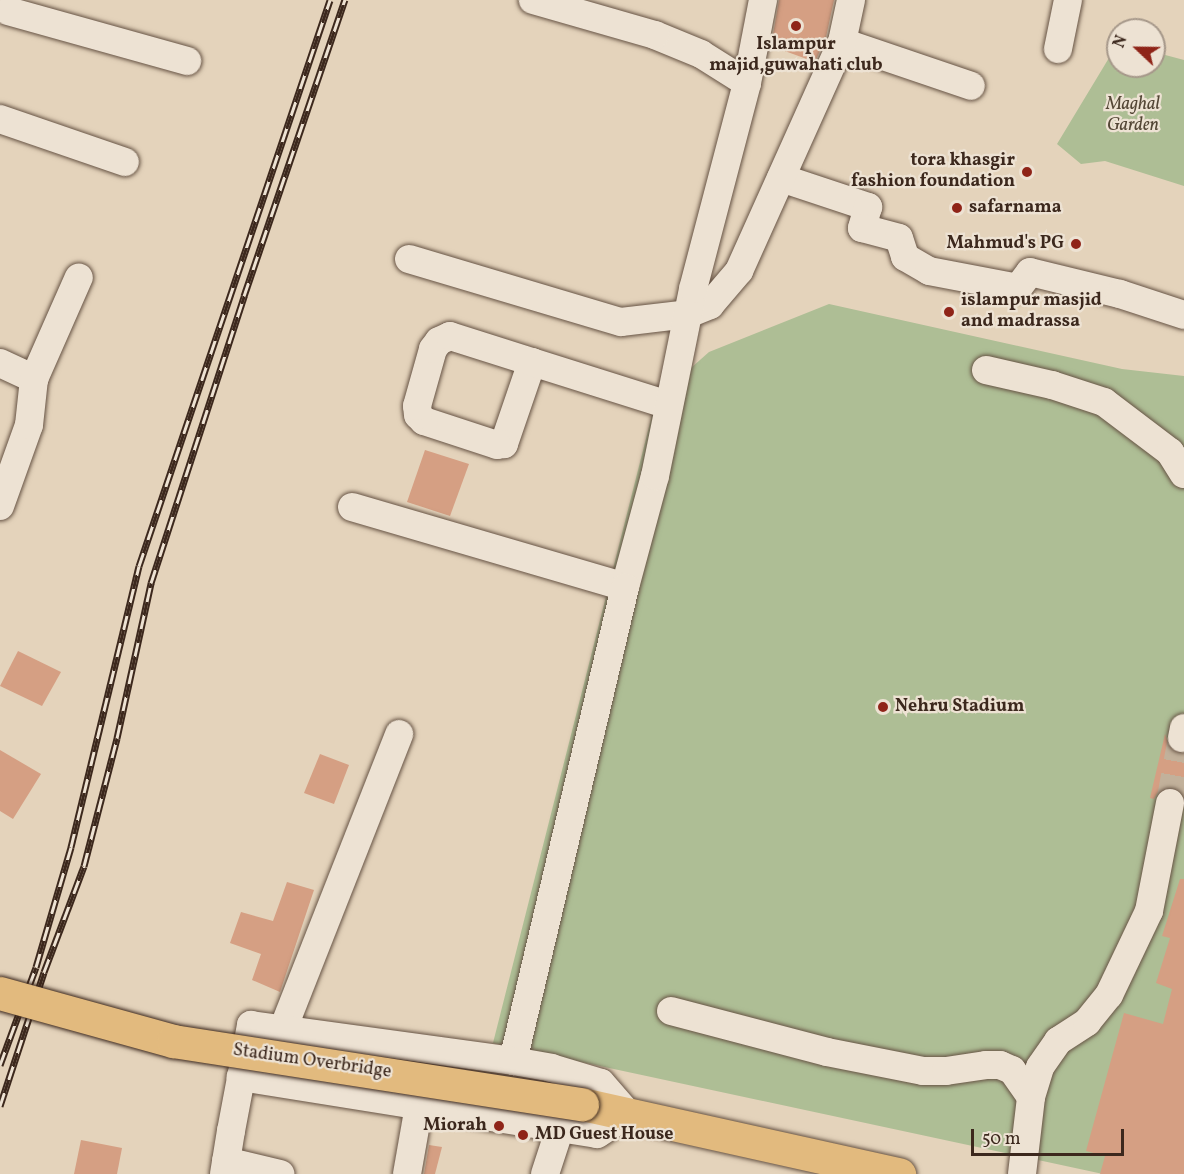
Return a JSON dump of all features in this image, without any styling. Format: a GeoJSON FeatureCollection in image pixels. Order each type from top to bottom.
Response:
{"type":"FeatureCollection","features":[{"type":"Feature","properties":{"kind":"main road","name":"Stadium Overbridge"},"geometry":{"type":"LineString","coordinates":[[0,993],[173,1041],[582,1104],[899,1174]]}},
{"type":"Feature","properties":{"kind":"street"},"geometry":{"type":"LineString","coordinates":[[533,0],[664,39],[701,54],[747,83]]}},
{"type":"Feature","properties":{"kind":"street"},"geometry":{"type":"LineString","coordinates":[[513,1060],[625,587],[655,476],[688,314],[747,83],[763,0]]}},
{"type":"Feature","properties":{"kind":"street"},"geometry":{"type":"LineString","coordinates":[[409,259],[621,322],[688,314],[710,305],[739,271],[782,178],[842,42],[851,0]]}},
{"type":"Feature","properties":{"kind":"street"},"geometry":{"type":"LineString","coordinates":[[1058,49],[1068,0]]}},
{"type":"Feature","properties":{"kind":"street"},"geometry":{"type":"LineString","coordinates":[[7,15],[187,62]]}},
{"type":"Feature","properties":{"kind":"street"},"geometry":{"type":"LineString","coordinates":[[842,42],[971,86]]}},
{"type":"Feature","properties":{"kind":"street"},"geometry":{"type":"LineString","coordinates":[[0,119],[125,162]]}},
{"type":"Feature","properties":{"kind":"street"},"geometry":{"type":"LineString","coordinates":[[782,178],[868,207],[862,228],[899,238],[905,257],[929,271],[1018,288],[1030,273],[1120,294],[1184,315]]}},
{"type":"Feature","properties":{"kind":"street"},"geometry":{"type":"LineString","coordinates":[[0,506],[29,424],[34,379],[79,277]]}},
{"type":"Feature","properties":{"kind":"street"},"geometry":{"type":"LineString","coordinates":[[532,362],[668,405]]}},
{"type":"Feature","properties":{"kind":"street"},"geometry":{"type":"LineString","coordinates":[[0,363],[34,379]]}},
{"type":"Feature","properties":{"kind":"street"},"geometry":{"type":"LineString","coordinates":[[986,370],[1052,385],[1104,402],[1170,452],[1184,474]]}},
{"type":"Feature","properties":{"kind":"street"},"geometry":{"type":"LineString","coordinates":[[352,507],[625,587]]}},
{"type":"Feature","properties":{"kind":"street"},"geometry":{"type":"LineString","coordinates":[[283,1029],[399,734]]}},
{"type":"Feature","properties":{"kind":"street"},"geometry":{"type":"LineString","coordinates":[[1022,1174],[1031,1097],[1040,1067],[1058,1041],[1087,1022],[1108,995],[1149,911],[1170,802]]}},
{"type":"Feature","properties":{"kind":"street"},"geometry":{"type":"LineString","coordinates":[[671,1011],[827,1052],[922,1071],[946,1071],[1000,1065],[1012,1070],[1031,1097]]}},
{"type":"Feature","properties":{"kind":"street"},"geometry":{"type":"LineString","coordinates":[[242,1077],[597,1134],[628,1114],[601,1083],[513,1060],[251,1025],[225,1168],[280,1174]]}},
{"type":"Feature","properties":{"kind":"street"},"geometry":{"type":"LineString","coordinates":[[407,1174],[419,1106]]}},
{"type":"Feature","properties":{"kind":"street"},"geometry":{"type":"LineString","coordinates":[[545,1174],[560,1128]]}},
{"type":"Feature","properties":{"kind":"green space","name":"Maghal Garden"},"geometry":{"type":"Polygon","coordinates":[[[1166,55],[1184,60],[1184,186],[1105,161],[1081,164],[1057,144],[1106,63],[1106,78],[1166,78],[1166,55]]]}},
{"type":"Feature","properties":{"kind":"green space","name":"Nehru Stadium"},"geometry":{"type":"Polygon","coordinates":[[[829,304],[1122,369],[1184,376],[1184,1174],[1103,1174],[493,1043],[656,399],[709,352],[829,304]]]}},
{"type":"Feature","properties":{"kind":"building"},"geometry":{"type":"Polygon","coordinates":[[[779,0],[834,0],[826,37],[815,62],[771,46],[779,0]]]}},
{"type":"Feature","properties":{"kind":"building"},"geometry":{"type":"Polygon","coordinates":[[[425,450],[469,464],[450,516],[407,502],[425,450]]]}},
{"type":"Feature","properties":{"kind":"building"},"geometry":{"type":"Polygon","coordinates":[[[18,651],[61,672],[42,706],[0,686],[18,651]]]}},
{"type":"Feature","properties":{"kind":"building"},"geometry":{"type":"Polygon","coordinates":[[[1165,734],[1171,750],[1184,754],[1184,795],[1174,787],[1165,787],[1154,799],[1150,798],[1165,734]]]}},
{"type":"Feature","properties":{"kind":"building"},"geometry":{"type":"Polygon","coordinates":[[[0,750],[41,774],[13,819],[0,811],[0,750]]]}},
{"type":"Feature","properties":{"kind":"building"},"geometry":{"type":"Polygon","coordinates":[[[320,754],[349,765],[334,804],[304,793],[320,754]]]}},
{"type":"Feature","properties":{"kind":"building"},"geometry":{"type":"Polygon","coordinates":[[[1180,879],[1184,879],[1184,1174],[1100,1174],[1105,1156],[1086,1151],[1124,1013],[1163,1024],[1172,989],[1156,983],[1170,938],[1162,936],[1180,879]]]}},
{"type":"Feature","properties":{"kind":"building"},"geometry":{"type":"Polygon","coordinates":[[[287,882],[314,890],[280,992],[252,980],[261,954],[230,943],[241,912],[273,921],[287,882]]]}},
{"type":"Feature","properties":{"kind":"building"},"geometry":{"type":"Polygon","coordinates":[[[81,1140],[122,1148],[117,1174],[74,1174],[81,1140]]]}},
{"type":"Feature","properties":{"kind":"building"},"geometry":{"type":"Polygon","coordinates":[[[429,1145],[442,1147],[435,1174],[424,1174],[429,1145]]]}},
{"type":"Feature","properties":{"kind":"tunnel"},"geometry":{"type":"LineString","coordinates":[[1170,803],[1182,738]]}},
{"type":"Feature","properties":{"kind":"railway"},"geometry":{"type":"LineString","coordinates":[[0,1065],[36,967],[71,847],[139,566],[330,0]]}},
{"type":"Feature","properties":{"kind":"railway"},"geometry":{"type":"LineString","coordinates":[[0,1106],[44,972],[84,866],[117,738],[151,583],[244,296],[345,0]]}},
{"type":"Feature","properties":{"kind":"place","name":"Islampur majid,guwahati club"},"geometry":{"type":"Point","coordinates":[796,26]}},
{"type":"Feature","properties":{"kind":"place","name":"tora khasgir fashion foundation"},"geometry":{"type":"Point","coordinates":[1027,172]}},
{"type":"Feature","properties":{"kind":"place","name":"safarnama"},"geometry":{"type":"Point","coordinates":[957,208]}},
{"type":"Feature","properties":{"kind":"place","name":"Mahmud's PG"},"geometry":{"type":"Point","coordinates":[1076,244]}},
{"type":"Feature","properties":{"kind":"place","name":"islampur masjid and madrassa"},"geometry":{"type":"Point","coordinates":[949,312]}},
{"type":"Feature","properties":{"kind":"place","name":"Nehru Stadium"},"geometry":{"type":"Point","coordinates":[883,707]}},
{"type":"Feature","properties":{"kind":"place","name":"Miorah"},"geometry":{"type":"Point","coordinates":[499,1126]}},
{"type":"Feature","properties":{"kind":"place","name":"MD Guest House"},"geometry":{"type":"Point","coordinates":[523,1135]}}]}
